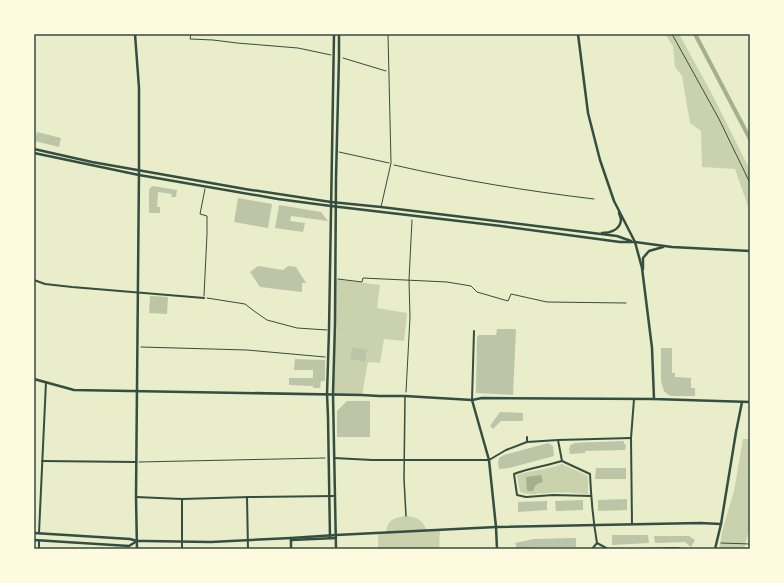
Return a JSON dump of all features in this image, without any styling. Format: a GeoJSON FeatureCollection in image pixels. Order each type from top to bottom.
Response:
{"type":"FeatureCollection","features":[{"type":"Feature","properties":{"kind":"street"},"geometry":{"type":"LineString","coordinates":[[135,34],[138,88],[139,170],[136,392],[137,549]]}},
{"type":"Feature","properties":{"kind":"street"},"geometry":{"type":"LineString","coordinates":[[330,537],[327,394],[330,330],[334,34]]}},
{"type":"Feature","properties":{"kind":"street"},"geometry":{"type":"LineString","coordinates":[[336,549],[333,394],[339,34]]}},
{"type":"Feature","properties":{"kind":"street"},"geometry":{"type":"LineString","coordinates":[[578,34],[588,113],[600,160],[614,200],[635,242],[642,273],[652,348],[654,399]]}},
{"type":"Feature","properties":{"kind":"street"},"geometry":{"type":"LineString","coordinates":[[34,149],[92,162],[336,205],[412,216],[478,223],[620,242],[750,251]]}},
{"type":"Feature","properties":{"kind":"street"},"geometry":{"type":"LineString","coordinates":[[34,153],[91,166],[278,199],[331,204]]}},
{"type":"Feature","properties":{"kind":"street"},"geometry":{"type":"LineString","coordinates":[[336,205],[381,207],[617,236],[635,242]]}},
{"type":"Feature","properties":{"kind":"street"},"geometry":{"type":"LineString","coordinates":[[594,234],[610,233],[618,228],[621,221],[619,211]]}},
{"type":"Feature","properties":{"kind":"street"},"geometry":{"type":"LineString","coordinates":[[642,273],[643,258],[649,251],[668,246]]}},
{"type":"Feature","properties":{"kind":"street"},"geometry":{"type":"LineString","coordinates":[[34,280],[52,284],[204,298]]}},
{"type":"Feature","properties":{"kind":"street"},"geometry":{"type":"LineString","coordinates":[[474,331],[472,400],[489,460],[497,549]]}},
{"type":"Feature","properties":{"kind":"street"},"geometry":{"type":"LineString","coordinates":[[34,379],[74,390],[136,392],[362,394],[472,400],[482,398],[654,399],[750,402]]}},
{"type":"Feature","properties":{"kind":"street"},"geometry":{"type":"LineString","coordinates":[[38,533],[46,382]]}},
{"type":"Feature","properties":{"kind":"street"},"geometry":{"type":"LineString","coordinates":[[405,396],[404,478],[406,516]]}},
{"type":"Feature","properties":{"kind":"street"},"geometry":{"type":"LineString","coordinates":[[632,524],[631,438],[634,399]]}},
{"type":"Feature","properties":{"kind":"street"},"geometry":{"type":"LineString","coordinates":[[715,549],[721,524],[742,402]]}},
{"type":"Feature","properties":{"kind":"street"},"geometry":{"type":"LineString","coordinates":[[527,437],[527,442]]}},
{"type":"Feature","properties":{"kind":"street"},"geometry":{"type":"LineString","coordinates":[[334,458],[372,460],[489,460],[506,450],[527,442],[631,438]]}},
{"type":"Feature","properties":{"kind":"street"},"geometry":{"type":"LineString","coordinates":[[558,440],[562,461]]}},
{"type":"Feature","properties":{"kind":"street"},"geometry":{"type":"LineString","coordinates":[[42,461],[136,462]]}},
{"type":"Feature","properties":{"kind":"street"},"geometry":{"type":"LineString","coordinates":[[591,496],[553,495],[526,497],[517,495],[514,474],[524,470],[547,466],[562,461],[590,474],[591,496],[597,543],[592,549]]}},
{"type":"Feature","properties":{"kind":"street"},"geometry":{"type":"LineString","coordinates":[[136,497],[182,499],[335,496]]}},
{"type":"Feature","properties":{"kind":"street"},"geometry":{"type":"LineString","coordinates":[[247,497],[248,549]]}},
{"type":"Feature","properties":{"kind":"street"},"geometry":{"type":"LineString","coordinates":[[182,499],[182,549]]}},
{"type":"Feature","properties":{"kind":"street"},"geometry":{"type":"LineString","coordinates":[[34,533],[130,538],[137,541],[211,542],[330,537],[343,534],[496,527],[721,524]]}},
{"type":"Feature","properties":{"kind":"street"},"geometry":{"type":"LineString","coordinates":[[291,539],[291,549]]}},
{"type":"Feature","properties":{"kind":"street"},"geometry":{"type":"LineString","coordinates":[[34,540],[129,546],[137,541]]}},
{"type":"Feature","properties":{"kind":"street"},"geometry":{"type":"LineString","coordinates":[[39,541],[39,549]]}},
{"type":"Feature","properties":{"kind":"street"},"geometry":{"type":"LineString","coordinates":[[597,543],[608,549]]}},
{"type":"Feature","properties":{"kind":"street"},"geometry":{"type":"LineString","coordinates":[[634,549],[680,549]]}},
{"type":"Feature","properties":{"kind":"lane"},"geometry":{"type":"LineString","coordinates":[[381,207],[390,164],[388,34]]}},
{"type":"Feature","properties":{"kind":"path"},"geometry":{"type":"LineString","coordinates":[[191,34],[190,39],[298,48],[334,56]]}},
{"type":"Feature","properties":{"kind":"path"},"geometry":{"type":"LineString","coordinates":[[672,34],[719,119],[750,183]]}},
{"type":"Feature","properties":{"kind":"path"},"geometry":{"type":"LineString","coordinates":[[339,57],[388,72]]}},
{"type":"Feature","properties":{"kind":"path"},"geometry":{"type":"LineString","coordinates":[[337,151],[390,164],[464,179],[564,196],[594,199]]}},
{"type":"Feature","properties":{"kind":"path"},"geometry":{"type":"LineString","coordinates":[[206,186],[200,214],[207,216],[204,298],[245,304],[267,320],[297,328],[330,330]]}},
{"type":"Feature","properties":{"kind":"path"},"geometry":{"type":"LineString","coordinates":[[405,396],[410,317],[409,280],[412,216]]}},
{"type":"Feature","properties":{"kind":"path"},"geometry":{"type":"LineString","coordinates":[[335,279],[362,282],[363,278],[447,282],[471,286],[477,292],[508,301],[511,294],[547,302],[626,303]]}},
{"type":"Feature","properties":{"kind":"path"},"geometry":{"type":"LineString","coordinates":[[137,347],[247,350],[328,358]]}},
{"type":"Feature","properties":{"kind":"path"},"geometry":{"type":"LineString","coordinates":[[136,462],[329,458]]}},
{"type":"Feature","properties":{"kind":"path"},"geometry":{"type":"LineString","coordinates":[[716,543],[750,544]]}},
{"type":"Feature","properties":{"kind":"shaded area"},"geometry":{"type":"Polygon","coordinates":[[[665,34],[679,34],[713,96],[750,170],[750,212],[735,169],[702,167],[701,131],[690,123],[682,76],[675,67],[673,46],[665,34]]]}},
{"type":"Feature","properties":{"kind":"shaded area"},"geometry":{"type":"Polygon","coordinates":[[[335,279],[380,285],[377,308],[407,313],[404,341],[384,339],[380,363],[368,362],[362,395],[333,394],[335,279]]]}},
{"type":"Feature","properties":{"kind":"shaded area"},"geometry":{"type":"Polygon","coordinates":[[[743,439],[750,439],[750,526],[744,549],[719,549],[723,528],[734,491],[743,439]]]}},
{"type":"Feature","properties":{"kind":"shaded area"},"geometry":{"type":"Polygon","coordinates":[[[562,464],[588,476],[588,494],[531,494],[520,492],[517,475],[551,468],[562,464]]]}},
{"type":"Feature","properties":{"kind":"shaded area"},"geometry":{"type":"Polygon","coordinates":[[[541,475],[543,482],[536,485],[533,491],[527,491],[526,477],[541,475]]]}},
{"type":"Feature","properties":{"kind":"shaded area"},"geometry":{"type":"Polygon","coordinates":[[[406,516],[419,520],[424,524],[427,531],[440,530],[439,549],[378,549],[378,533],[386,532],[388,524],[392,520],[406,516]]]}},
{"type":"Feature","properties":{"kind":"building"},"geometry":{"type":"Polygon","coordinates":[[[37,132],[61,138],[59,147],[35,141],[37,132]]]}},
{"type":"Feature","properties":{"kind":"building"},"geometry":{"type":"Polygon","coordinates":[[[153,186],[177,190],[176,197],[171,197],[172,194],[158,192],[157,207],[160,207],[160,213],[149,213],[149,191],[153,186]]]}},
{"type":"Feature","properties":{"kind":"building"},"geometry":{"type":"Polygon","coordinates":[[[238,198],[272,204],[268,228],[234,222],[238,198]]]}},
{"type":"Feature","properties":{"kind":"building"},"geometry":{"type":"Polygon","coordinates":[[[279,205],[321,212],[328,221],[291,216],[290,221],[305,223],[303,232],[275,228],[279,205]]]}},
{"type":"Feature","properties":{"kind":"building"},"geometry":{"type":"Polygon","coordinates":[[[258,266],[283,270],[288,266],[296,267],[306,283],[302,283],[302,292],[260,287],[250,272],[258,266]]]}},
{"type":"Feature","properties":{"kind":"building"},"geometry":{"type":"Polygon","coordinates":[[[150,296],[168,297],[167,314],[149,313],[150,296]]]}},
{"type":"Feature","properties":{"kind":"building"},"geometry":{"type":"Polygon","coordinates":[[[497,329],[516,329],[513,395],[476,393],[477,337],[479,335],[496,335],[497,329]]]}},
{"type":"Feature","properties":{"kind":"building"},"geometry":{"type":"Polygon","coordinates":[[[352,347],[367,350],[365,362],[350,359],[352,347]]]}},
{"type":"Feature","properties":{"kind":"building"},"geometry":{"type":"Polygon","coordinates":[[[661,348],[672,348],[672,373],[675,373],[675,377],[691,378],[691,388],[695,388],[695,396],[671,396],[664,391],[661,381],[661,348]]]}},
{"type":"Feature","properties":{"kind":"building"},"geometry":{"type":"Polygon","coordinates":[[[295,359],[325,360],[325,381],[321,381],[320,388],[313,388],[313,386],[289,385],[289,378],[313,378],[313,370],[294,370],[295,359]]]}},
{"type":"Feature","properties":{"kind":"building"},"geometry":{"type":"Polygon","coordinates":[[[347,401],[370,401],[370,437],[337,437],[337,411],[347,401]]]}},
{"type":"Feature","properties":{"kind":"building"},"geometry":{"type":"Polygon","coordinates":[[[500,412],[523,413],[523,421],[501,421],[493,429],[490,426],[500,412]]]}},
{"type":"Feature","properties":{"kind":"building"},"geometry":{"type":"Polygon","coordinates":[[[624,441],[624,444],[626,444],[625,450],[585,451],[585,453],[570,454],[569,448],[570,445],[574,444],[573,443],[624,441]]]}},
{"type":"Feature","properties":{"kind":"building"},"geometry":{"type":"Polygon","coordinates":[[[548,443],[553,446],[554,456],[509,468],[499,469],[499,458],[504,455],[548,443]]]}},
{"type":"Feature","properties":{"kind":"building"},"geometry":{"type":"Polygon","coordinates":[[[596,468],[626,468],[626,479],[595,479],[596,468]]]}},
{"type":"Feature","properties":{"kind":"building"},"geometry":{"type":"Polygon","coordinates":[[[627,499],[627,510],[598,511],[598,500],[627,499]]]}},
{"type":"Feature","properties":{"kind":"building"},"geometry":{"type":"Polygon","coordinates":[[[583,500],[583,510],[556,511],[555,501],[583,500]]]}},
{"type":"Feature","properties":{"kind":"building"},"geometry":{"type":"Polygon","coordinates":[[[547,501],[547,510],[518,512],[518,502],[547,501]]]}},
{"type":"Feature","properties":{"kind":"building"},"geometry":{"type":"Polygon","coordinates":[[[612,535],[648,535],[649,543],[612,545],[612,535]]]}},
{"type":"Feature","properties":{"kind":"building"},"geometry":{"type":"Polygon","coordinates":[[[654,536],[689,536],[695,540],[691,547],[685,542],[655,543],[654,536]]]}},
{"type":"Feature","properties":{"kind":"building"},"geometry":{"type":"Polygon","coordinates":[[[576,538],[576,547],[535,547],[517,549],[515,543],[534,539],[576,538]]]}},
{"type":"Feature","properties":{"kind":"waterway"},"geometry":{"type":"LineString","coordinates":[[695,34],[750,139]]}}]}
